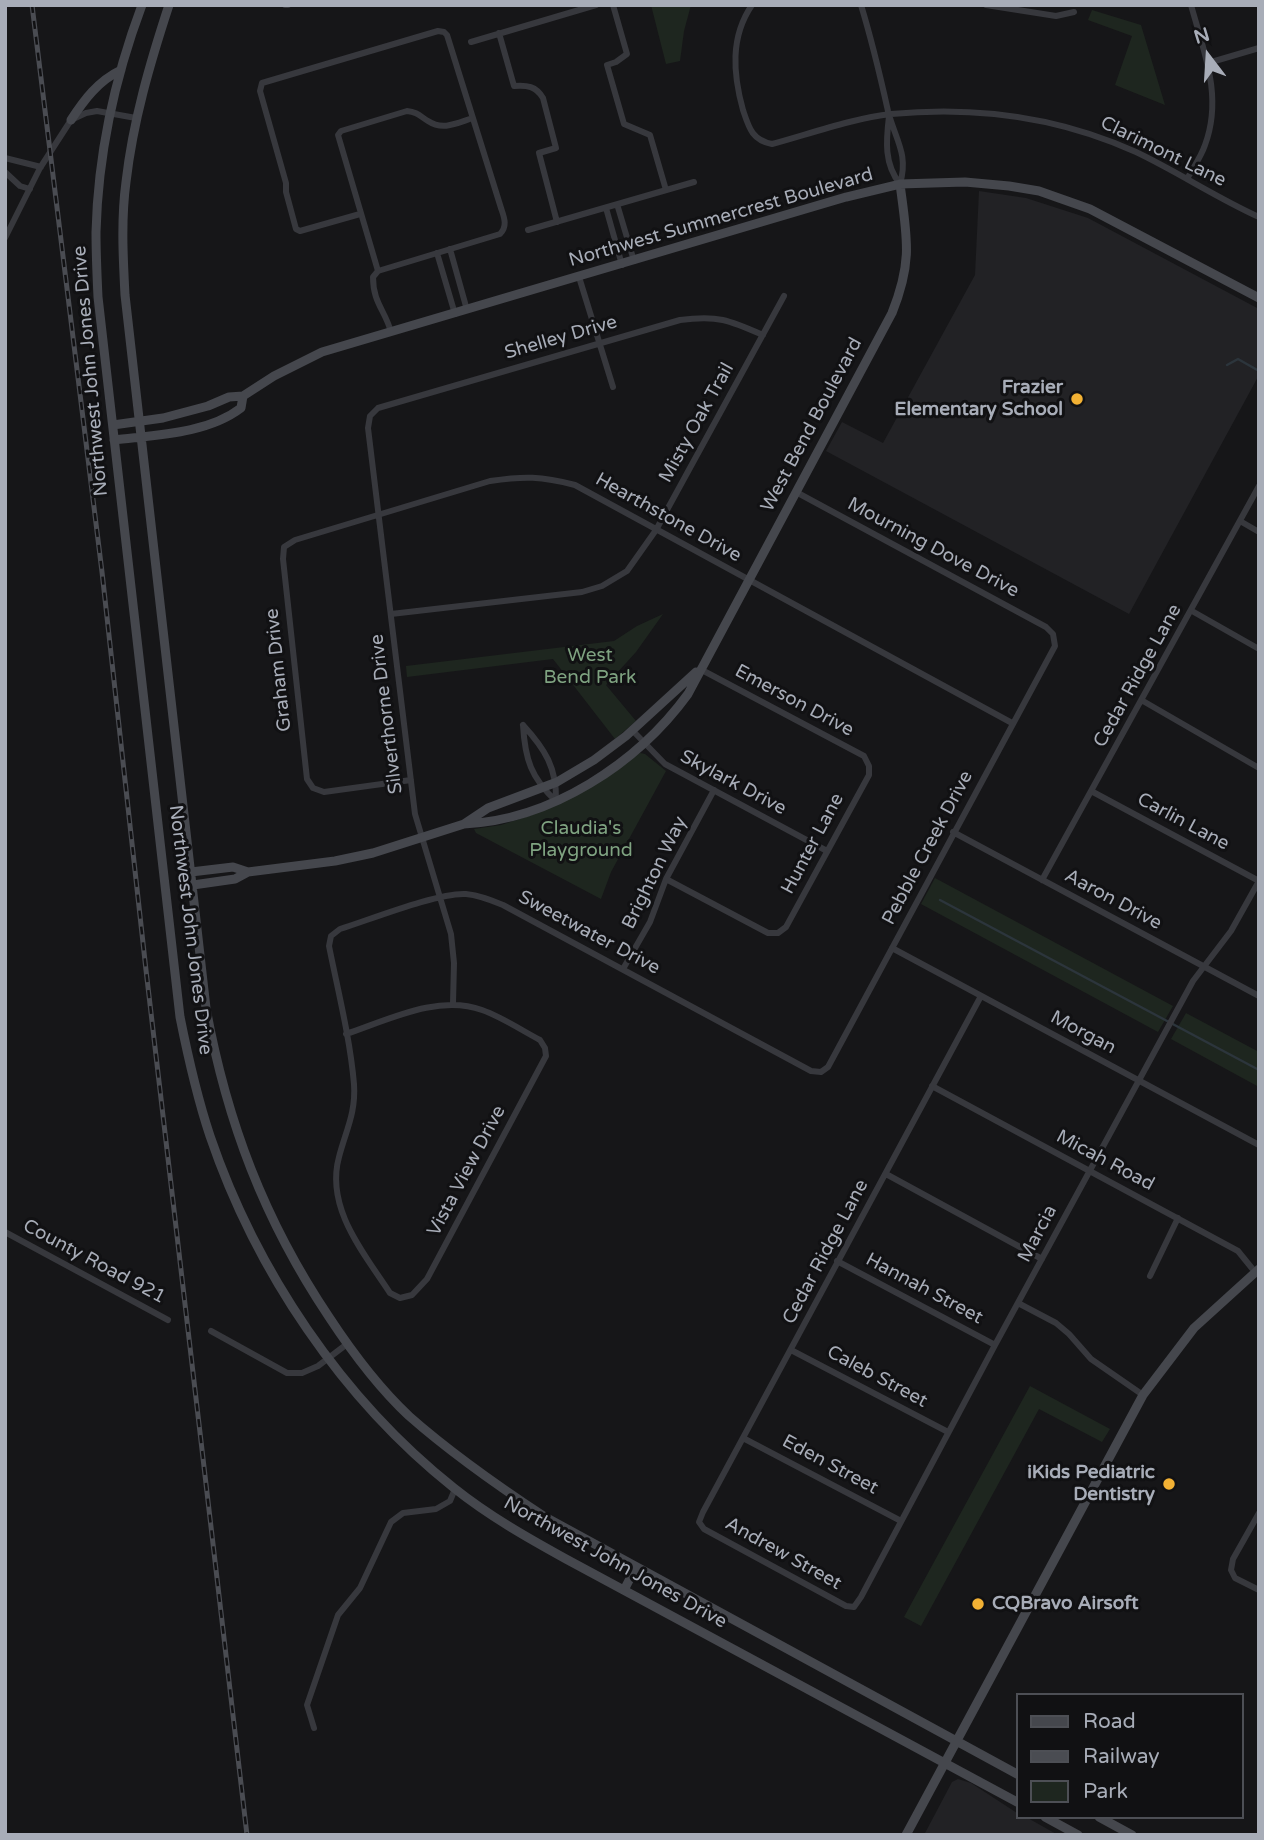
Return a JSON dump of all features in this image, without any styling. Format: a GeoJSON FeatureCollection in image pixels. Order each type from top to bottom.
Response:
{"type":"FeatureCollection","features":[{"type":"Feature","properties":{"kind":"main road","name":"Northwest John Jones Drive"},"geometry":{"type":"LineString","coordinates":[[142,5],[121,70],[101,172],[96,233],[98,297],[180,1017],[191,1070],[210,1135],[251,1234],[285,1295],[356,1395],[389,1431],[455,1489],[519,1533],[1016,1801]]}},
{"type":"Feature","properties":{"kind":"main road","name":"Northwest John Jones Drive"},"geometry":{"type":"LineString","coordinates":[[169,5],[136,118],[125,183],[122,233],[125,295],[139,437],[206,1008],[216,1062],[233,1125],[274,1224],[306,1283],[347,1344],[374,1378],[408,1414],[463,1460],[545,1517],[1016,1773]]}},
{"type":"Feature","properties":{"kind":"main road"},"geometry":{"type":"LineString","coordinates":[[71,120],[86,97],[110,75],[121,70]]}},
{"type":"Feature","properties":{"kind":"main road","name":"Northwest Summercrest Boulevard"},"geometry":{"type":"LineString","coordinates":[[113,425],[163,418],[208,406],[229,397],[243,396],[284,370],[322,352],[846,197],[900,184],[965,182],[1039,191],[1090,209],[1259,298]]}},
{"type":"Feature","properties":{"kind":"main road","name":"West Bend Boulevard"},"geometry":{"type":"LineString","coordinates":[[193,886],[235,879],[248,872],[335,861],[373,853],[464,824],[494,822],[523,814],[556,801],[603,774],[643,743],[681,704],[892,313],[904,285],[909,247],[900,184]]}},
{"type":"Feature","properties":{"kind":"main road","name":"Northwest Summercrest Boulevard"},"geometry":{"type":"LineString","coordinates":[[114,440],[185,430],[221,420],[241,408],[243,396]]}},
{"type":"Feature","properties":{"kind":"main road","name":"West Bend Boulevard"},"geometry":{"type":"LineString","coordinates":[[464,824],[488,808],[557,782],[593,760],[633,731],[700,668]]}},
{"type":"Feature","properties":{"kind":"main road","name":"West Bend Boulevard"},"geometry":{"type":"LineString","coordinates":[[191,872],[233,867],[248,872]]}},
{"type":"Feature","properties":{"kind":"main road"},"geometry":{"type":"LineString","coordinates":[[906,1835],[1143,1395],[1194,1328],[1257,1270]]}},
{"type":"Feature","properties":{"kind":"main road"},"geometry":{"type":"LineString","coordinates":[[624,1590],[636,1567]]}},
{"type":"Feature","properties":{"kind":"main road"},"geometry":{"type":"LineString","coordinates":[[1049,1819],[1078,1835]]}},
{"type":"Feature","properties":{"kind":"main road"},"geometry":{"type":"LineString","coordinates":[[1103,1819],[1132,1835]]}},
{"type":"Feature","properties":{"kind":"street"},"geometry":{"type":"LineString","coordinates":[[471,42],[596,5]]}},
{"type":"Feature","properties":{"kind":"street"},"geometry":{"type":"LineString","coordinates":[[612,5],[627,54],[607,65],[624,124],[650,135],[666,190]]}},
{"type":"Feature","properties":{"kind":"street","name":"Clarimont Lane"},"geometry":{"type":"LineString","coordinates":[[752,5],[739,34],[734,74],[748,126],[761,142],[772,144],[889,114],[957,111],[1005,115],[1052,123],[1096,135],[1138,153],[1259,217]]}},
{"type":"Feature","properties":{"kind":"street","name":"West Bend Boulevard"},"geometry":{"type":"LineString","coordinates":[[861,5],[882,76],[889,114],[903,155],[904,170],[900,184]]}},
{"type":"Feature","properties":{"kind":"street"},"geometry":{"type":"LineString","coordinates":[[986,5],[1056,16],[1074,12]]}},
{"type":"Feature","properties":{"kind":"street"},"geometry":{"type":"LineString","coordinates":[[1186,179],[1205,148],[1212,122],[1212,80],[1191,5]]}},
{"type":"Feature","properties":{"kind":"street"},"geometry":{"type":"LineString","coordinates":[[360,214],[300,231],[296,229],[260,91],[262,83],[438,31],[444,32],[505,222],[504,230],[500,234],[378,271],[373,277],[375,296],[391,332]]}},
{"type":"Feature","properties":{"kind":"street"},"geometry":{"type":"LineString","coordinates":[[499,33],[514,86],[533,88],[543,98],[556,148],[539,153],[557,222]]}},
{"type":"Feature","properties":{"kind":"street"},"geometry":{"type":"LineString","coordinates":[[1208,63],[1259,48]]}},
{"type":"Feature","properties":{"kind":"street"},"geometry":{"type":"LineString","coordinates":[[5,238],[41,167],[71,120],[97,111],[136,118]]}},
{"type":"Feature","properties":{"kind":"street"},"geometry":{"type":"LineString","coordinates":[[378,271],[338,135],[341,131],[407,111],[416,112],[430,123],[444,127],[473,118]]}},
{"type":"Feature","properties":{"kind":"street","name":"West Bend Boulevard"},"geometry":{"type":"LineString","coordinates":[[889,114],[888,160],[891,173],[900,184]]}},
{"type":"Feature","properties":{"kind":"street"},"geometry":{"type":"LineString","coordinates":[[5,158],[41,167]]}},
{"type":"Feature","properties":{"kind":"street"},"geometry":{"type":"LineString","coordinates":[[5,172],[20,186],[30,189]]}},
{"type":"Feature","properties":{"kind":"street"},"geometry":{"type":"LineString","coordinates":[[528,230],[694,182]]}},
{"type":"Feature","properties":{"kind":"street"},"geometry":{"type":"LineString","coordinates":[[617,204],[634,261]]}},
{"type":"Feature","properties":{"kind":"street"},"geometry":{"type":"LineString","coordinates":[[606,208],[622,265]]}},
{"type":"Feature","properties":{"kind":"street"},"geometry":{"type":"LineString","coordinates":[[450,249],[467,310]]}},
{"type":"Feature","properties":{"kind":"street"},"geometry":{"type":"LineString","coordinates":[[438,253],[455,314]]}},
{"type":"Feature","properties":{"kind":"street"},"geometry":{"type":"LineString","coordinates":[[579,277],[613,387]]}},
{"type":"Feature","properties":{"kind":"street","name":"Misty Oak Trail"},"geometry":{"type":"LineString","coordinates":[[391,614],[582,592],[602,586],[627,571],[656,530],[784,296]]}},
{"type":"Feature","properties":{"kind":"street","name":"Shelley Drive"},"geometry":{"type":"LineString","coordinates":[[370,416],[378,408],[680,320],[705,317],[727,319],[763,335]]}},
{"type":"Feature","properties":{"kind":"street","name":"Silverthorne Drive"},"geometry":{"type":"LineString","coordinates":[[370,416],[368,428],[415,814],[451,934],[454,963],[453,1003]]}},
{"type":"Feature","properties":{"kind":"street","name":"Hearthstone Drive"},"geometry":{"type":"LineString","coordinates":[[284,547],[295,540],[490,481],[520,476],[547,477],[575,485],[1012,723]]}},
{"type":"Feature","properties":{"kind":"street","name":"Cedar Ridge Lane"},"geometry":{"type":"LineString","coordinates":[[1042,880],[1093,792],[1259,486]]}},
{"type":"Feature","properties":{"kind":"street","name":"Mourning Dove Drive"},"geometry":{"type":"LineString","coordinates":[[796,492],[1046,627],[1053,634]]}},
{"type":"Feature","properties":{"kind":"street"},"geometry":{"type":"LineString","coordinates":[[1240,521],[1259,531]]}},
{"type":"Feature","properties":{"kind":"street","name":"Graham Drive"},"geometry":{"type":"LineString","coordinates":[[284,547],[282,559],[307,779],[313,788],[324,792],[411,780]]}},
{"type":"Feature","properties":{"kind":"street"},"geometry":{"type":"LineString","coordinates":[[1192,611],[1259,649]]}},
{"type":"Feature","properties":{"kind":"street","name":"Pebble Creek Drive"},"geometry":{"type":"LineString","coordinates":[[821,1072],[828,1067],[1055,646],[1053,634]]}},
{"type":"Feature","properties":{"kind":"street","name":"Emerson Drive"},"geometry":{"type":"LineString","coordinates":[[700,668],[864,757],[869,766]]}},
{"type":"Feature","properties":{"kind":"street"},"geometry":{"type":"LineString","coordinates":[[1143,701],[1259,768]]}},
{"type":"Feature","properties":{"kind":"street"},"geometry":{"type":"LineString","coordinates":[[523,725],[541,745],[557,782],[556,801],[542,788],[525,752],[523,725]]}},
{"type":"Feature","properties":{"kind":"street","name":"Skylark Drive"},"geometry":{"type":"LineString","coordinates":[[633,731],[665,764],[827,851]]}},
{"type":"Feature","properties":{"kind":"street","name":"Hunter Lane"},"geometry":{"type":"LineString","coordinates":[[666,879],[768,933],[778,933],[786,927],[869,775],[869,766]]}},
{"type":"Feature","properties":{"kind":"street","name":"Brighton Way"},"geometry":{"type":"LineString","coordinates":[[623,970],[650,922],[666,879],[714,790]]}},
{"type":"Feature","properties":{"kind":"street","name":"Carlin Lane"},"geometry":{"type":"LineString","coordinates":[[1093,792],[1259,881]]}},
{"type":"Feature","properties":{"kind":"street","name":"Aaron Drive"},"geometry":{"type":"LineString","coordinates":[[953,832],[1259,996]]}},
{"type":"Feature","properties":{"kind":"street","name":"Marcia"},"geometry":{"type":"LineString","coordinates":[[854,1607],[1176,1012],[1203,967],[1231,931],[1259,881]]}},
{"type":"Feature","properties":{"kind":"street","name":"Sweetwater Drive"},"geometry":{"type":"LineString","coordinates":[[346,1034],[329,946],[331,936],[340,929],[441,897],[464,894],[483,897],[503,905],[811,1071],[821,1072]]}},
{"type":"Feature","properties":{"kind":"street","name":"Morgan"},"geometry":{"type":"LineString","coordinates":[[892,948],[1259,1145]]}},
{"type":"Feature","properties":{"kind":"street","name":"Cedar Ridge Lane"},"geometry":{"type":"LineString","coordinates":[[699,1522],[981,996]]}},
{"type":"Feature","properties":{"kind":"street"},"geometry":{"type":"LineString","coordinates":[[346,1034],[429,1007],[453,1003]]}},
{"type":"Feature","properties":{"kind":"street","name":"Vista View Drive"},"geometry":{"type":"LineString","coordinates":[[346,1034],[354,1084],[351,1124],[338,1159],[339,1204],[350,1231],[390,1293],[400,1298],[412,1295],[426,1279],[546,1056],[540,1040],[484,1010],[453,1003]]}},
{"type":"Feature","properties":{"kind":"street","name":"Micah Road"},"geometry":{"type":"LineString","coordinates":[[932,1086],[1238,1251],[1257,1270]]}},
{"type":"Feature","properties":{"kind":"street"},"geometry":{"type":"LineString","coordinates":[[886,1174],[1042,1259]]}},
{"type":"Feature","properties":{"kind":"street"},"geometry":{"type":"LineString","coordinates":[[1150,1276],[1178,1219]]}},
{"type":"Feature","properties":{"kind":"street","name":"County Road 921"},"geometry":{"type":"LineString","coordinates":[[5,1232],[168,1320]]}},
{"type":"Feature","properties":{"kind":"street","name":"Hannah Street"},"geometry":{"type":"LineString","coordinates":[[837,1261],[995,1345]]}},
{"type":"Feature","properties":{"kind":"street"},"geometry":{"type":"LineString","coordinates":[[1018,1303],[1056,1323],[1091,1359],[1143,1395]]}},
{"type":"Feature","properties":{"kind":"street"},"geometry":{"type":"LineString","coordinates":[[211,1331],[287,1373],[302,1373],[347,1344]]}},
{"type":"Feature","properties":{"kind":"street","name":"Caleb Street"},"geometry":{"type":"LineString","coordinates":[[791,1350],[948,1432]]}},
{"type":"Feature","properties":{"kind":"street","name":"Eden Street"},"geometry":{"type":"LineString","coordinates":[[743,1438],[901,1521]]}},
{"type":"Feature","properties":{"kind":"street"},"geometry":{"type":"LineString","coordinates":[[314,1728],[307,1705],[338,1615],[360,1588],[391,1522],[403,1513],[436,1509],[450,1501],[455,1489]]}},
{"type":"Feature","properties":{"kind":"street"},"geometry":{"type":"LineString","coordinates":[[1259,1513],[1233,1559],[1230,1570],[1235,1578],[1259,1590]]}},
{"type":"Feature","properties":{"kind":"street","name":"Andrew Street"},"geometry":{"type":"LineString","coordinates":[[699,1522],[704,1529],[846,1606],[854,1607]]}},
{"type":"Feature","properties":{"kind":"shaded area","name":"Frazier Elementary School"},"geometry":{"type":"Polygon","coordinates":[[[979,191],[1026,198],[1088,218],[1259,309],[1259,375],[1129,614],[826,451],[842,422],[883,443],[975,275],[979,191]]]}},
{"type":"Feature","properties":{"kind":"shaded area"},"geometry":{"type":"Polygon","coordinates":[[[958,1779],[971,1783],[1016,1812],[1016,1819],[1030,1819],[1058,1835],[924,1835],[952,1782],[958,1779]]]}},
{"type":"Feature","properties":{"kind":"green space"},"geometry":{"type":"Polygon","coordinates":[[[651,5],[691,5],[680,61],[666,64],[651,5]]]}},
{"type":"Feature","properties":{"kind":"green space"},"geometry":{"type":"Polygon","coordinates":[[[1092,10],[1141,25],[1165,105],[1115,85],[1132,36],[1088,20],[1092,10]]]}},
{"type":"Feature","properties":{"kind":"green space","name":"West Bend Park"},"geometry":{"type":"Polygon","coordinates":[[[663,614],[636,652],[606,685],[636,721],[615,739],[553,659],[407,677],[406,666],[614,641],[663,614]]]}},
{"type":"Feature","properties":{"kind":"green space","name":"Claudia's Playground"},"geometry":{"type":"Polygon","coordinates":[[[640,753],[666,771],[611,872],[601,899],[476,833],[474,829],[501,825],[532,815],[640,753]]]}},
{"type":"Feature","properties":{"kind":"green space"},"geometry":{"type":"Polygon","coordinates":[[[935,878],[1173,1006],[1158,1032],[921,904],[935,878]]]}},
{"type":"Feature","properties":{"kind":"green space"},"geometry":{"type":"Polygon","coordinates":[[[1186,1013],[1259,1052],[1259,1087],[1171,1039],[1186,1013]]]}},
{"type":"Feature","properties":{"kind":"green space"},"geometry":{"type":"Polygon","coordinates":[[[1030,1386],[1110,1429],[1102,1442],[1039,1409],[921,1626],[904,1617],[1030,1386]]]}},
{"type":"Feature","properties":{"kind":"waterway"},"geometry":{"type":"LineString","coordinates":[[1227,365],[1238,359],[1259,371]]}},
{"type":"Feature","properties":{"kind":"waterway"},"geometry":{"type":"LineString","coordinates":[[940,900],[1259,1070]]}},
{"type":"Feature","properties":{"kind":"railway"},"geometry":{"type":"LineString","coordinates":[[32,5],[102,572],[247,1835]]}},
{"type":"Feature","properties":{"kind":"place","name":"Frazier Elementary School"},"geometry":{"type":"Point","coordinates":[1077,399]}},
{"type":"Feature","properties":{"kind":"place","name":"iKids Pediatric Dentistry"},"geometry":{"type":"Point","coordinates":[1169,1484]}},
{"type":"Feature","properties":{"kind":"place","name":"CQBravo Airsoft"},"geometry":{"type":"Point","coordinates":[978,1604]}}]}
